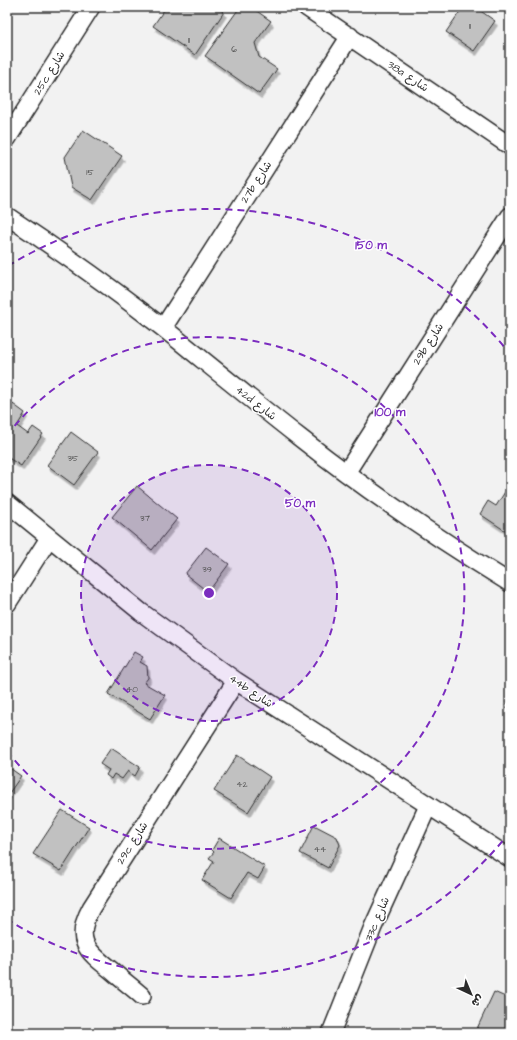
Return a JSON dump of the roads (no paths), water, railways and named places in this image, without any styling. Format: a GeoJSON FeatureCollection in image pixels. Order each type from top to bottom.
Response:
{"type":"FeatureCollection","features":[{"type":"Feature","properties":{"kind":"street","name":"25c شارع"},"geometry":{"type":"LineString","coordinates":[[7,139],[91,7]]}},
{"type":"Feature","properties":{"kind":"street","name":"38a شارع"},"geometry":{"type":"LineString","coordinates":[[306,7],[510,146]]}},
{"type":"Feature","properties":{"kind":"street","name":"27b شارع"},"geometry":{"type":"LineString","coordinates":[[163,328],[350,36]]}},
{"type":"Feature","properties":{"kind":"street","name":"42d شارع"},"geometry":{"type":"LineString","coordinates":[[7,216],[69,258],[163,328],[248,397],[346,473],[442,540],[510,583]]}},
{"type":"Feature","properties":{"kind":"street","name":"29b شارع"},"geometry":{"type":"LineString","coordinates":[[346,473],[510,216]]}},
{"type":"Feature","properties":{"kind":"street","name":"44b شارع"},"geometry":{"type":"LineString","coordinates":[[7,503],[141,612],[236,681],[510,858]]}},
{"type":"Feature","properties":{"kind":"street"},"geometry":{"type":"LineString","coordinates":[[7,604],[50,538]]}},
{"type":"Feature","properties":{"kind":"street","name":"29c شارع"},"geometry":{"type":"LineString","coordinates":[[142,996],[91,954],[85,944],[83,932],[85,919],[236,681]]}},
{"type":"Feature","properties":{"kind":"street","name":"33c شارع"},"geometry":{"type":"LineString","coordinates":[[331,1033],[373,926],[428,806]]}}]}
